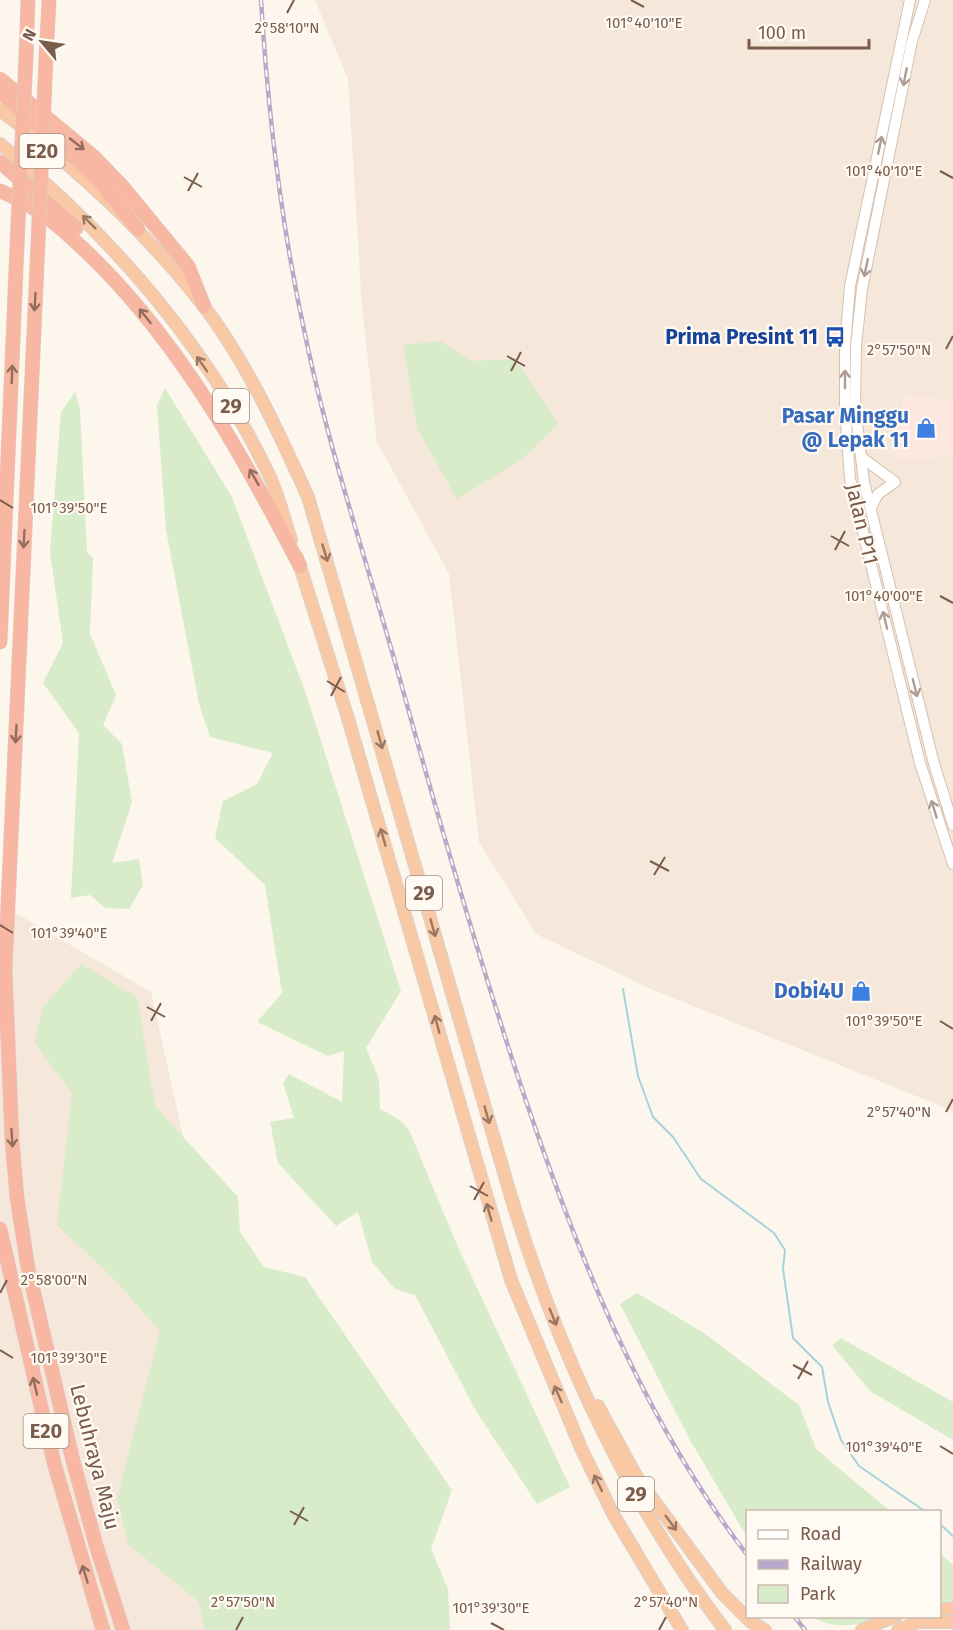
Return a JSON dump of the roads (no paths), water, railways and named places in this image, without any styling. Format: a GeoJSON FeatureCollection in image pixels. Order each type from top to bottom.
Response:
{"type":"FeatureCollection","features":[{"type":"Feature","properties":{"kind":"highway","name":"E20"},"geometry":{"type":"LineString","coordinates":[[0,642],[28,0]]}},
{"type":"Feature","properties":{"kind":"highway","name":"Lebuhraya Maju"},"geometry":{"type":"LineString","coordinates":[[49,0],[5,970],[11,1119],[16,1198],[28,1268],[73,1461],[123,1630]]}},
{"type":"Feature","properties":{"kind":"highway"},"geometry":{"type":"LineString","coordinates":[[0,79],[94,157],[122,186],[188,266],[204,306]]}},
{"type":"Feature","properties":{"kind":"highway"},"geometry":{"type":"LineString","coordinates":[[0,92],[97,178],[138,229]]}},
{"type":"Feature","properties":{"kind":"highway","name":"29"},"geometry":{"type":"LineString","coordinates":[[0,110],[33,135],[138,229],[204,306],[276,427],[308,497],[517,1217],[565,1347],[602,1433],[637,1497],[662,1539],[725,1630]]}},
{"type":"Feature","properties":{"kind":"highway","name":"29"},"geometry":{"type":"LineString","coordinates":[[0,144],[57,191],[101,234],[163,308],[232,408],[270,477],[300,566],[377,817],[511,1281],[581,1448],[613,1514],[668,1608],[687,1630]]}},
{"type":"Feature","properties":{"kind":"highway"},"geometry":{"type":"LineString","coordinates":[[0,162],[78,230],[197,381],[255,479],[300,566]]}},
{"type":"Feature","properties":{"kind":"highway"},"geometry":{"type":"LineString","coordinates":[[0,191],[27,201],[44,212],[121,286]]}},
{"type":"Feature","properties":{"kind":"highway","name":"Lebuhraya Maju"},"geometry":{"type":"LineString","coordinates":[[0,1229],[54,1462],[103,1630]]}},
{"type":"Feature","properties":{"kind":"highway"},"geometry":{"type":"LineString","coordinates":[[565,1347],[638,1479],[722,1593],[746,1617]]}},
{"type":"Feature","properties":{"kind":"highway"},"geometry":{"type":"LineString","coordinates":[[668,1608],[682,1630]]}},
{"type":"Feature","properties":{"kind":"highway"},"geometry":{"type":"LineString","coordinates":[[747,1618],[765,1630]]}},
{"type":"Feature","properties":{"kind":"highway"},"geometry":{"type":"LineString","coordinates":[[862,1630],[893,1618]]}},
{"type":"Feature","properties":{"kind":"highway"},"geometry":{"type":"LineString","coordinates":[[898,1630],[918,1622],[953,1622]]}},
{"type":"Feature","properties":{"kind":"main road","name":"Jalan P11"},"geometry":{"type":"LineString","coordinates":[[910,0],[850,286],[845,345],[845,407],[850,479],[920,763],[953,864]]}},
{"type":"Feature","properties":{"kind":"main road","name":"Jalan P11"},"geometry":{"type":"LineString","coordinates":[[925,0],[912,41],[862,289],[856,346],[855,407],[871,508],[933,760],[953,825]]}},
{"type":"Feature","properties":{"kind":"main road"},"geometry":{"type":"LineString","coordinates":[[861,456],[895,482],[878,494],[871,508]]}},
{"type":"Feature","properties":{"kind":"waterway"},"geometry":{"type":"LineString","coordinates":[[623,989],[638,1076],[653,1117],[673,1137],[701,1179],[774,1233],[785,1250],[783,1269],[793,1338],[822,1367],[828,1402],[841,1440],[859,1466],[923,1510]]}},
{"type":"Feature","properties":{"kind":"waterway"},"geometry":{"type":"LineString","coordinates":[[941,1525],[953,1536]]}},
{"type":"Feature","properties":{"kind":"railway"},"geometry":{"type":"LineString","coordinates":[[261,0],[272,130],[283,216],[317,388],[340,476],[487,979],[538,1137],[612,1325],[673,1444],[746,1553]]}},
{"type":"Feature","properties":{"kind":"railway"},"geometry":{"type":"LineString","coordinates":[[796,1618],[805,1630]]}},
{"type":"Feature","properties":{"kind":"place","name":"Prima Presint 11"},"geometry":{"type":"Point","coordinates":[835,337]}},
{"type":"Feature","properties":{"kind":"place","name":"Pasar Minggu @ Lepak 11"},"geometry":{"type":"Point","coordinates":[926,428]}},
{"type":"Feature","properties":{"kind":"place","name":"Dobi4U"},"geometry":{"type":"Point","coordinates":[861,991]}}]}
